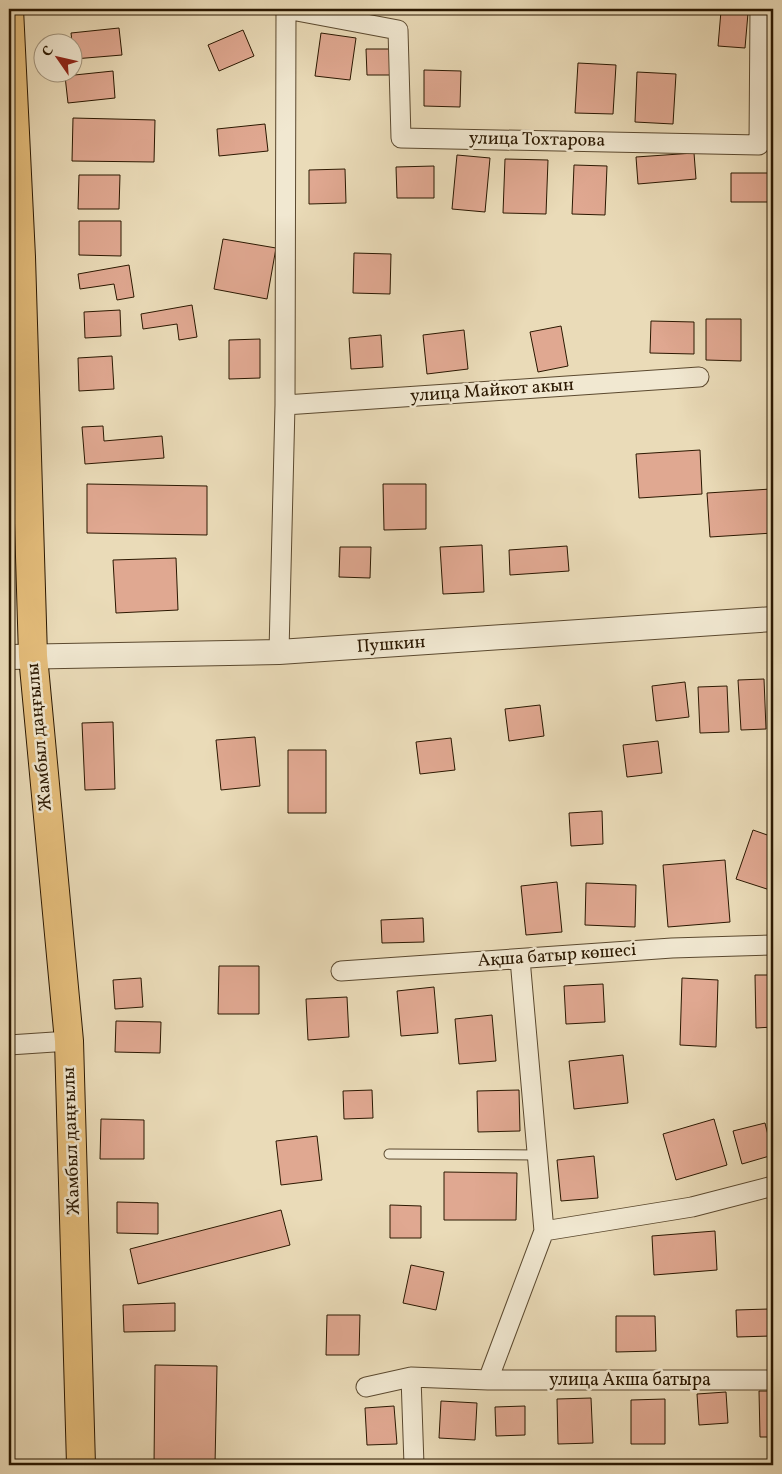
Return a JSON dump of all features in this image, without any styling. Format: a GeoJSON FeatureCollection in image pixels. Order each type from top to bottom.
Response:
{"type":"FeatureCollection","features":[{"type":"Feature","properties":{"kind":"main road","name":"Жамбыл даңғылы"},"geometry":{"type":"LineString","coordinates":[[9,9],[21,657],[69,1041],[81,1465]]}},
{"type":"Feature","properties":{"kind":"street","name":"улица Тохтарова"},"geometry":{"type":"LineString","coordinates":[[286,9],[398,30],[401,138],[759,145],[760,9]]}},
{"type":"Feature","properties":{"kind":"street"},"geometry":{"type":"LineString","coordinates":[[279,652],[285,404],[286,9]]}},
{"type":"Feature","properties":{"kind":"street","name":"улица Майкот акын"},"geometry":{"type":"LineString","coordinates":[[285,404],[699,377]]}},
{"type":"Feature","properties":{"kind":"street","name":"Пушкин"},"geometry":{"type":"LineString","coordinates":[[21,657],[279,652],[773,620]]}},
{"type":"Feature","properties":{"kind":"street","name":"Ақша батыр көшесі"},"geometry":{"type":"LineString","coordinates":[[341,971],[672,948],[773,945]]}},
{"type":"Feature","properties":{"kind":"street"},"geometry":{"type":"LineString","coordinates":[[488,1380],[544,1231],[520,959]]}},
{"type":"Feature","properties":{"kind":"street"},"geometry":{"type":"LineString","coordinates":[[9,1044],[69,1041]]}},
{"type":"Feature","properties":{"kind":"street"},"geometry":{"type":"LineString","coordinates":[[544,1231],[692,1207],[773,1186]]}},
{"type":"Feature","properties":{"kind":"street"},"geometry":{"type":"LineString","coordinates":[[411,1377],[414,1465]]}},
{"type":"Feature","properties":{"kind":"street","name":"улица Акша батыра"},"geometry":{"type":"LineString","coordinates":[[366,1387],[411,1377],[488,1380],[773,1380]]}},
{"type":"Feature","properties":{"kind":"lane"},"geometry":{"type":"LineString","coordinates":[[389,1154],[538,1155]]}},
{"type":"Feature","properties":{"kind":"building"},"geometry":{"type":"Polygon","coordinates":[[[721,11],[748,13],[745,48],[718,46],[721,11]]]}},
{"type":"Feature","properties":{"kind":"building"},"geometry":{"type":"Polygon","coordinates":[[[119,28],[122,55],[82,58],[81,32],[119,28]]]}},
{"type":"Feature","properties":{"kind":"building"},"geometry":{"type":"Polygon","coordinates":[[[243,30],[254,56],[219,71],[208,45],[243,30]]]}},
{"type":"Feature","properties":{"kind":"building"},"geometry":{"type":"Polygon","coordinates":[[[321,33],[356,38],[350,80],[315,76],[321,33]]]}},
{"type":"Feature","properties":{"kind":"building"},"geometry":{"type":"Polygon","coordinates":[[[366,49],[397,49],[398,75],[367,75],[366,49]]]}},
{"type":"Feature","properties":{"kind":"building"},"geometry":{"type":"Polygon","coordinates":[[[578,63],[616,65],[613,114],[575,113],[578,63]]]}},
{"type":"Feature","properties":{"kind":"building"},"geometry":{"type":"Polygon","coordinates":[[[424,70],[461,71],[460,107],[424,106],[424,70]]]}},
{"type":"Feature","properties":{"kind":"building"},"geometry":{"type":"Polygon","coordinates":[[[113,71],[115,98],[68,103],[66,82],[82,82],[82,74],[113,71]]]}},
{"type":"Feature","properties":{"kind":"building"},"geometry":{"type":"Polygon","coordinates":[[[637,72],[676,74],[673,124],[635,122],[637,72]]]}},
{"type":"Feature","properties":{"kind":"building"},"geometry":{"type":"Polygon","coordinates":[[[73,118],[155,120],[154,162],[72,161],[73,118]]]}},
{"type":"Feature","properties":{"kind":"building"},"geometry":{"type":"Polygon","coordinates":[[[265,124],[268,151],[219,156],[217,129],[265,124]]]}},
{"type":"Feature","properties":{"kind":"building"},"geometry":{"type":"Polygon","coordinates":[[[694,153],[696,179],[638,184],[636,157],[694,153]]]}},
{"type":"Feature","properties":{"kind":"building"},"geometry":{"type":"Polygon","coordinates":[[[457,155],[490,158],[485,212],[452,209],[457,155]]]}},
{"type":"Feature","properties":{"kind":"building"},"geometry":{"type":"Polygon","coordinates":[[[505,159],[548,160],[546,214],[503,213],[505,159]]]}},
{"type":"Feature","properties":{"kind":"building"},"geometry":{"type":"Polygon","coordinates":[[[574,165],[607,166],[605,215],[572,214],[574,165]]]}},
{"type":"Feature","properties":{"kind":"building"},"geometry":{"type":"Polygon","coordinates":[[[434,166],[434,198],[397,198],[396,167],[434,166]]]}},
{"type":"Feature","properties":{"kind":"building"},"geometry":{"type":"Polygon","coordinates":[[[345,169],[346,203],[309,204],[309,170],[345,169]]]}},
{"type":"Feature","properties":{"kind":"building"},"geometry":{"type":"Polygon","coordinates":[[[731,173],[768,173],[768,202],[731,202],[731,173]]]}},
{"type":"Feature","properties":{"kind":"building"},"geometry":{"type":"Polygon","coordinates":[[[79,175],[120,175],[119,209],[78,209],[79,175]]]}},
{"type":"Feature","properties":{"kind":"building"},"geometry":{"type":"Polygon","coordinates":[[[79,221],[121,221],[121,256],[79,255],[79,221]]]}},
{"type":"Feature","properties":{"kind":"building"},"geometry":{"type":"Polygon","coordinates":[[[223,239],[276,248],[267,299],[214,289],[223,239]]]}},
{"type":"Feature","properties":{"kind":"building"},"geometry":{"type":"Polygon","coordinates":[[[354,253],[391,254],[390,294],[353,293],[354,253]]]}},
{"type":"Feature","properties":{"kind":"building"},"geometry":{"type":"Polygon","coordinates":[[[129,265],[134,297],[117,300],[114,284],[80,289],[78,274],[129,265]]]}},
{"type":"Feature","properties":{"kind":"building"},"geometry":{"type":"Polygon","coordinates":[[[192,305],[197,337],[179,340],[177,324],[143,329],[141,314],[192,305]]]}},
{"type":"Feature","properties":{"kind":"building"},"geometry":{"type":"Polygon","coordinates":[[[120,310],[121,336],[85,338],[84,312],[120,310]]]}},
{"type":"Feature","properties":{"kind":"building"},"geometry":{"type":"Polygon","coordinates":[[[706,319],[741,319],[741,361],[706,360],[706,319]]]}},
{"type":"Feature","properties":{"kind":"building"},"geometry":{"type":"Polygon","coordinates":[[[651,321],[694,322],[694,354],[650,353],[651,321]]]}},
{"type":"Feature","properties":{"kind":"building"},"geometry":{"type":"Polygon","coordinates":[[[561,326],[568,366],[538,372],[530,332],[561,326]]]}},
{"type":"Feature","properties":{"kind":"building"},"geometry":{"type":"Polygon","coordinates":[[[464,330],[468,369],[427,374],[423,335],[464,330]]]}},
{"type":"Feature","properties":{"kind":"building"},"geometry":{"type":"Polygon","coordinates":[[[381,335],[383,367],[351,369],[349,338],[381,335]]]}},
{"type":"Feature","properties":{"kind":"building"},"geometry":{"type":"Polygon","coordinates":[[[260,339],[260,378],[229,379],[229,340],[260,339]]]}},
{"type":"Feature","properties":{"kind":"building"},"geometry":{"type":"Polygon","coordinates":[[[112,356],[114,389],[79,391],[78,358],[112,356]]]}},
{"type":"Feature","properties":{"kind":"building"},"geometry":{"type":"Polygon","coordinates":[[[103,426],[104,441],[162,436],[164,458],[85,464],[82,427],[103,426]]]}},
{"type":"Feature","properties":{"kind":"building"},"geometry":{"type":"Polygon","coordinates":[[[700,450],[702,494],[639,498],[636,454],[700,450]]]}},
{"type":"Feature","properties":{"kind":"building"},"geometry":{"type":"Polygon","coordinates":[[[87,484],[207,486],[207,535],[87,533],[87,484]]]}},
{"type":"Feature","properties":{"kind":"building"},"geometry":{"type":"Polygon","coordinates":[[[383,484],[426,484],[426,529],[384,530],[383,484]]]}},
{"type":"Feature","properties":{"kind":"building"},"geometry":{"type":"Polygon","coordinates":[[[771,489],[773,533],[710,537],[707,493],[771,489]]]}},
{"type":"Feature","properties":{"kind":"building"},"geometry":{"type":"Polygon","coordinates":[[[482,545],[484,592],[443,594],[440,547],[482,545]]]}},
{"type":"Feature","properties":{"kind":"building"},"geometry":{"type":"Polygon","coordinates":[[[567,546],[569,571],[510,575],[509,550],[567,546]]]}},
{"type":"Feature","properties":{"kind":"building"},"geometry":{"type":"Polygon","coordinates":[[[340,547],[371,547],[370,578],[339,577],[340,547]]]}},
{"type":"Feature","properties":{"kind":"building"},"geometry":{"type":"Polygon","coordinates":[[[176,558],[178,610],[116,613],[113,560],[176,558]]]}},
{"type":"Feature","properties":{"kind":"building"},"geometry":{"type":"Polygon","coordinates":[[[764,679],[766,729],[741,730],[738,680],[764,679]]]}},
{"type":"Feature","properties":{"kind":"building"},"geometry":{"type":"Polygon","coordinates":[[[685,682],[689,717],[656,721],[652,686],[685,682]]]}},
{"type":"Feature","properties":{"kind":"building"},"geometry":{"type":"Polygon","coordinates":[[[727,686],[729,732],[700,733],[698,687],[727,686]]]}},
{"type":"Feature","properties":{"kind":"building"},"geometry":{"type":"Polygon","coordinates":[[[540,705],[544,736],[509,741],[505,709],[540,705]]]}},
{"type":"Feature","properties":{"kind":"building"},"geometry":{"type":"Polygon","coordinates":[[[113,722],[115,789],[85,790],[82,723],[113,722]]]}},
{"type":"Feature","properties":{"kind":"building"},"geometry":{"type":"Polygon","coordinates":[[[255,737],[260,786],[221,790],[216,740],[255,737]]]}},
{"type":"Feature","properties":{"kind":"building"},"geometry":{"type":"Polygon","coordinates":[[[451,738],[455,770],[420,774],[416,742],[451,738]]]}},
{"type":"Feature","properties":{"kind":"building"},"geometry":{"type":"Polygon","coordinates":[[[658,741],[662,773],[627,777],[623,745],[658,741]]]}},
{"type":"Feature","properties":{"kind":"building"},"geometry":{"type":"Polygon","coordinates":[[[288,750],[326,750],[326,813],[288,813],[288,750]]]}},
{"type":"Feature","properties":{"kind":"building"},"geometry":{"type":"Polygon","coordinates":[[[602,811],[603,844],[571,846],[569,813],[602,811]]]}},
{"type":"Feature","properties":{"kind":"building"},"geometry":{"type":"Polygon","coordinates":[[[753,830],[773,837],[773,891],[736,879],[753,830]]]}},
{"type":"Feature","properties":{"kind":"building"},"geometry":{"type":"Polygon","coordinates":[[[725,860],[730,922],[668,927],[663,865],[725,860]]]}},
{"type":"Feature","properties":{"kind":"building"},"geometry":{"type":"Polygon","coordinates":[[[557,882],[562,932],[526,935],[521,886],[557,882]]]}},
{"type":"Feature","properties":{"kind":"building"},"geometry":{"type":"Polygon","coordinates":[[[586,883],[636,885],[635,927],[585,925],[586,883]]]}},
{"type":"Feature","properties":{"kind":"building"},"geometry":{"type":"Polygon","coordinates":[[[423,918],[424,942],[382,943],[381,920],[423,918]]]}},
{"type":"Feature","properties":{"kind":"building"},"geometry":{"type":"Polygon","coordinates":[[[219,966],[259,966],[259,1014],[218,1014],[219,966]]]}},
{"type":"Feature","properties":{"kind":"building"},"geometry":{"type":"Polygon","coordinates":[[[755,975],[773,975],[773,1027],[756,1028],[755,975]]]}},
{"type":"Feature","properties":{"kind":"building"},"geometry":{"type":"Polygon","coordinates":[[[141,978],[143,1007],[115,1009],[113,980],[141,978]]]}},
{"type":"Feature","properties":{"kind":"building"},"geometry":{"type":"Polygon","coordinates":[[[682,978],[718,980],[716,1047],[680,1045],[682,978]]]}},
{"type":"Feature","properties":{"kind":"building"},"geometry":{"type":"Polygon","coordinates":[[[603,984],[605,1022],[566,1024],[564,986],[603,984]]]}},
{"type":"Feature","properties":{"kind":"building"},"geometry":{"type":"Polygon","coordinates":[[[434,987],[438,1033],[401,1036],[397,991],[434,987]]]}},
{"type":"Feature","properties":{"kind":"building"},"geometry":{"type":"Polygon","coordinates":[[[347,997],[349,1037],[308,1040],[306,999],[347,997]]]}},
{"type":"Feature","properties":{"kind":"building"},"geometry":{"type":"Polygon","coordinates":[[[492,1015],[496,1061],[459,1064],[455,1019],[492,1015]]]}},
{"type":"Feature","properties":{"kind":"building"},"geometry":{"type":"Polygon","coordinates":[[[116,1021],[161,1022],[160,1053],[115,1052],[116,1021]]]}},
{"type":"Feature","properties":{"kind":"building"},"geometry":{"type":"Polygon","coordinates":[[[623,1055],[628,1103],[574,1109],[569,1061],[623,1055]]]}},
{"type":"Feature","properties":{"kind":"building"},"geometry":{"type":"Polygon","coordinates":[[[372,1090],[373,1118],[344,1119],[343,1091],[372,1090]]]}},
{"type":"Feature","properties":{"kind":"building"},"geometry":{"type":"Polygon","coordinates":[[[519,1090],[520,1131],[478,1132],[477,1091],[519,1090]]]}},
{"type":"Feature","properties":{"kind":"building"},"geometry":{"type":"Polygon","coordinates":[[[101,1119],[144,1120],[144,1159],[100,1159],[101,1119]]]}},
{"type":"Feature","properties":{"kind":"building"},"geometry":{"type":"Polygon","coordinates":[[[714,1119],[727,1165],[676,1180],[663,1134],[714,1119]]]}},
{"type":"Feature","properties":{"kind":"building"},"geometry":{"type":"Polygon","coordinates":[[[765,1123],[773,1155],[742,1164],[733,1131],[765,1123]]]}},
{"type":"Feature","properties":{"kind":"building"},"geometry":{"type":"Polygon","coordinates":[[[317,1136],[322,1180],[281,1185],[276,1141],[317,1136]]]}},
{"type":"Feature","properties":{"kind":"building"},"geometry":{"type":"Polygon","coordinates":[[[594,1156],[598,1198],[561,1201],[557,1160],[594,1156]]]}},
{"type":"Feature","properties":{"kind":"building"},"geometry":{"type":"Polygon","coordinates":[[[444,1172],[517,1173],[516,1220],[444,1220],[444,1172]]]}},
{"type":"Feature","properties":{"kind":"building"},"geometry":{"type":"Polygon","coordinates":[[[117,1202],[158,1203],[158,1234],[117,1233],[117,1202]]]}},
{"type":"Feature","properties":{"kind":"building"},"geometry":{"type":"Polygon","coordinates":[[[390,1205],[421,1206],[421,1238],[390,1238],[390,1205]]]}},
{"type":"Feature","properties":{"kind":"building"},"geometry":{"type":"Polygon","coordinates":[[[281,1210],[290,1245],[138,1284],[130,1249],[281,1210]]]}},
{"type":"Feature","properties":{"kind":"building"},"geometry":{"type":"Polygon","coordinates":[[[715,1231],[717,1270],[654,1275],[652,1236],[715,1231]]]}},
{"type":"Feature","properties":{"kind":"building"},"geometry":{"type":"Polygon","coordinates":[[[411,1265],[444,1272],[436,1310],[403,1303],[411,1265]]]}},
{"type":"Feature","properties":{"kind":"building"},"geometry":{"type":"Polygon","coordinates":[[[175,1303],[175,1331],[124,1332],[123,1305],[175,1303]]]}},
{"type":"Feature","properties":{"kind":"building"},"geometry":{"type":"Polygon","coordinates":[[[769,1309],[771,1336],[737,1337],[736,1310],[769,1309]]]}},
{"type":"Feature","properties":{"kind":"building"},"geometry":{"type":"Polygon","coordinates":[[[327,1315],[360,1315],[359,1355],[326,1355],[327,1315]]]}},
{"type":"Feature","properties":{"kind":"building"},"geometry":{"type":"Polygon","coordinates":[[[616,1316],[655,1316],[656,1351],[616,1352],[616,1316]]]}},
{"type":"Feature","properties":{"kind":"building"},"geometry":{"type":"Polygon","coordinates":[[[155,1365],[217,1366],[215,1465],[154,1465],[155,1365]]]}},
{"type":"Feature","properties":{"kind":"building"},"geometry":{"type":"Polygon","coordinates":[[[759,1391],[773,1391],[773,1437],[760,1437],[759,1391]]]}},
{"type":"Feature","properties":{"kind":"building"},"geometry":{"type":"Polygon","coordinates":[[[726,1392],[728,1423],[699,1425],[697,1394],[726,1392]]]}},
{"type":"Feature","properties":{"kind":"building"},"geometry":{"type":"Polygon","coordinates":[[[591,1398],[593,1443],[558,1444],[557,1399],[591,1398]]]}},
{"type":"Feature","properties":{"kind":"building"},"geometry":{"type":"Polygon","coordinates":[[[665,1399],[665,1444],[631,1444],[631,1400],[665,1399]]]}},
{"type":"Feature","properties":{"kind":"building"},"geometry":{"type":"Polygon","coordinates":[[[441,1401],[477,1403],[475,1440],[439,1438],[441,1401]]]}},
{"type":"Feature","properties":{"kind":"building"},"geometry":{"type":"Polygon","coordinates":[[[394,1406],[397,1444],[367,1445],[365,1408],[394,1406]]]}},
{"type":"Feature","properties":{"kind":"building"},"geometry":{"type":"Polygon","coordinates":[[[525,1406],[525,1435],[496,1436],[495,1407],[525,1406]]]}}]}
